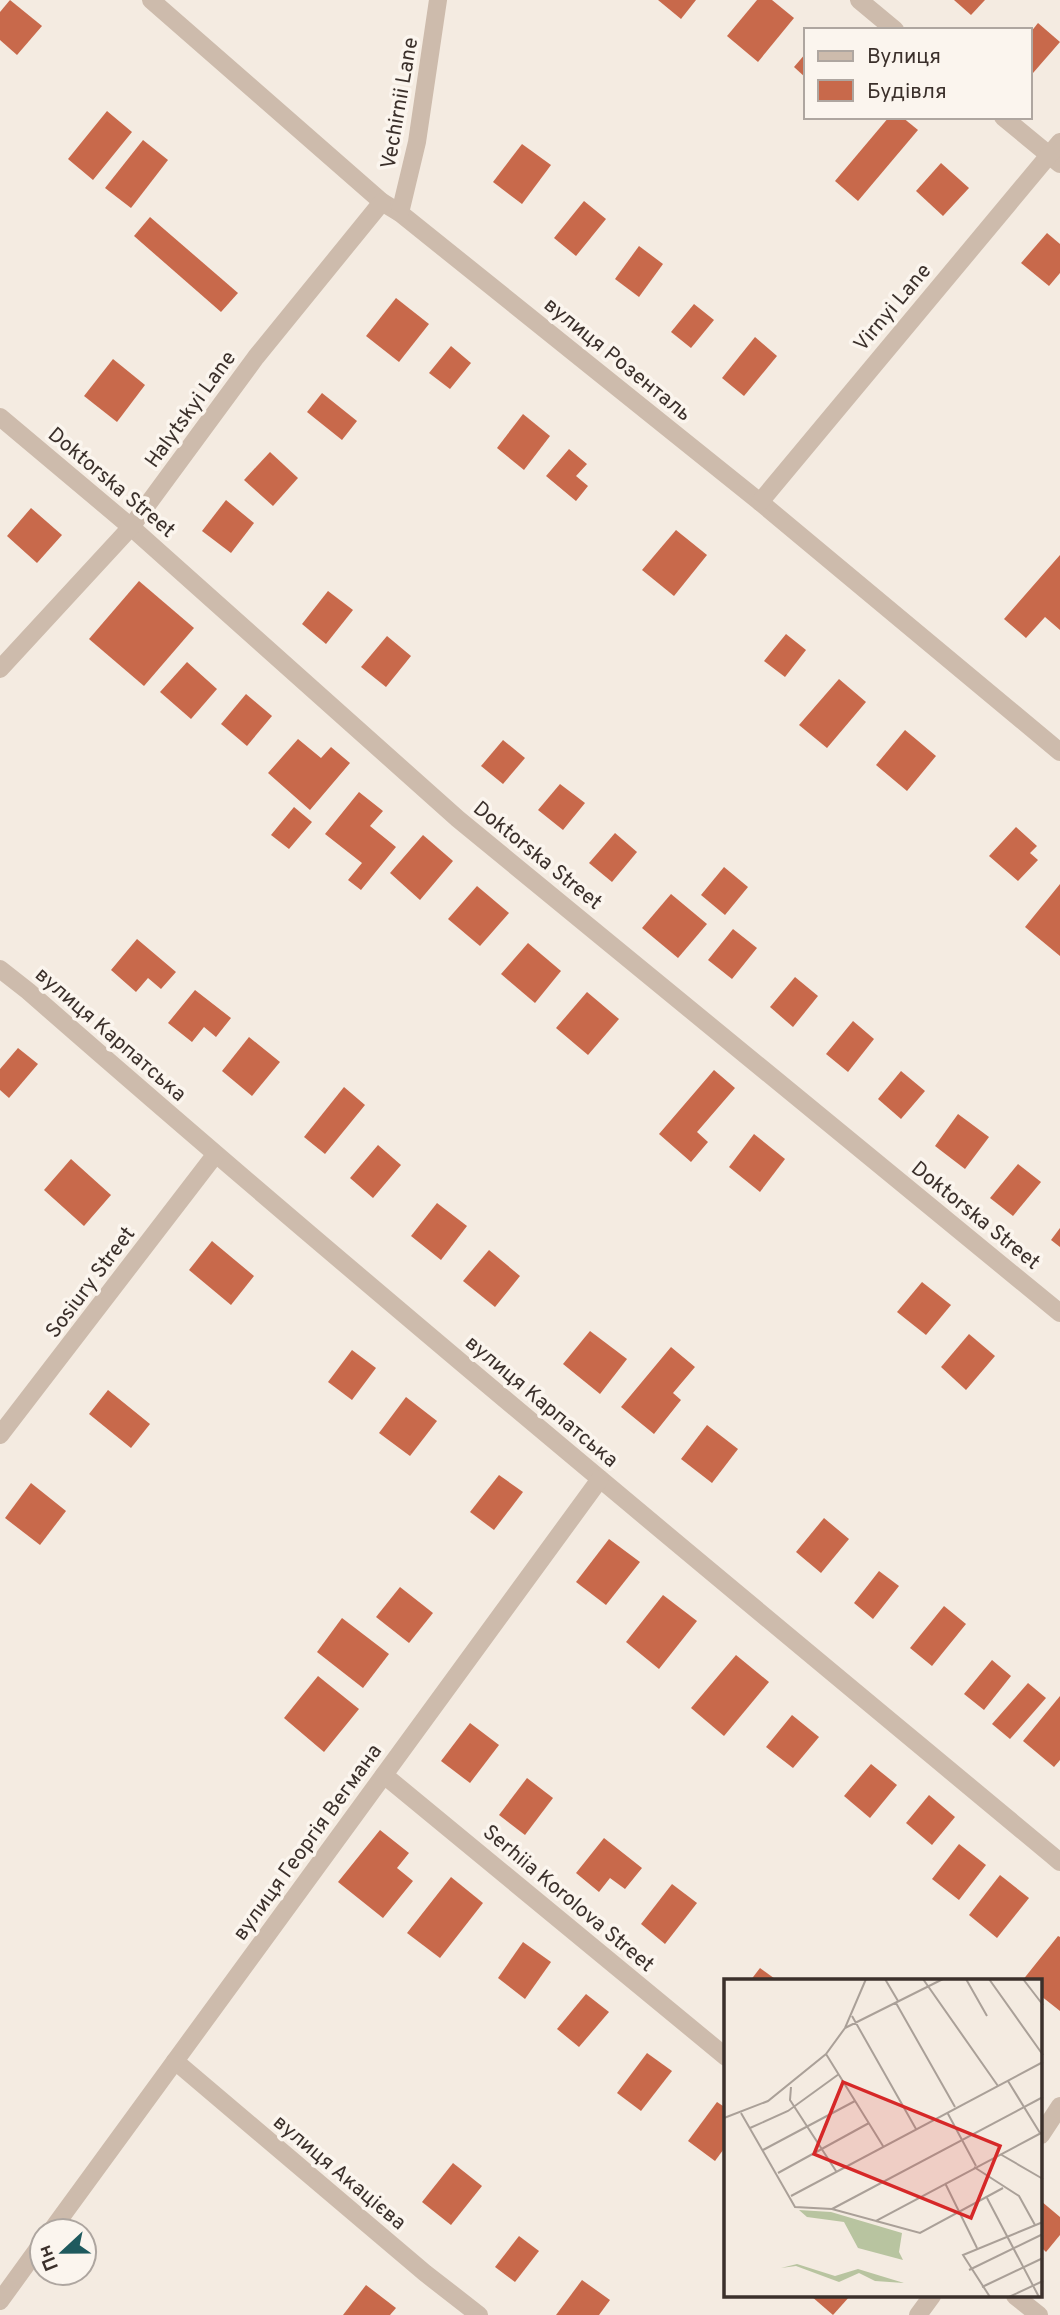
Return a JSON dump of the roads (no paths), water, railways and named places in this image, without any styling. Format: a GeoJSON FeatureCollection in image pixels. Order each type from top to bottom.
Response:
{"type":"FeatureCollection","features":[{"type":"Feature","properties":{"kind":"street","name":"вулиця Розенталь"},"geometry":{"type":"LineString","coordinates":[[151,0],[382,202],[400,213],[760,502],[1060,752]]}},
{"type":"Feature","properties":{"kind":"street","name":"Vechirnii Lane"},"geometry":{"type":"LineString","coordinates":[[400,213],[417,142],[438,0]]}},
{"type":"Feature","properties":{"kind":"street"},"geometry":{"type":"LineString","coordinates":[[859,0],[893,28]]}},
{"type":"Feature","properties":{"kind":"street"},"geometry":{"type":"LineString","coordinates":[[1006,119],[1057,154]]}},
{"type":"Feature","properties":{"kind":"street","name":"Virnyi Lane"},"geometry":{"type":"LineString","coordinates":[[760,502],[1057,154]]}},
{"type":"Feature","properties":{"kind":"street","name":"Halytskyi Lane"},"geometry":{"type":"LineString","coordinates":[[0,669],[131,527],[256,357],[382,202]]}},
{"type":"Feature","properties":{"kind":"street","name":"Doktorska Street"},"geometry":{"type":"LineString","coordinates":[[0,417],[131,527],[458,819],[1060,1313]]}},
{"type":"Feature","properties":{"kind":"street","name":"вулиця Карпатська"},"geometry":{"type":"LineString","coordinates":[[0,969],[29,991],[215,1156],[1060,1862]]}},
{"type":"Feature","properties":{"kind":"street","name":"Sosiury Street"},"geometry":{"type":"LineString","coordinates":[[0,1435],[215,1156]]}},
{"type":"Feature","properties":{"kind":"street","name":"вулиця Георгія Вегмана"},"geometry":{"type":"LineString","coordinates":[[61,2217],[600,1479]]}},
{"type":"Feature","properties":{"kind":"street","name":"Serhiia Korolova Street"},"geometry":{"type":"LineString","coordinates":[[384,1775],[724,2055]]}},
{"type":"Feature","properties":{"kind":"street","name":"вулиця Акацієва"},"geometry":{"type":"LineString","coordinates":[[175,2062],[425,2273],[479,2315]]}},
{"type":"Feature","properties":{"kind":"street"},"geometry":{"type":"LineString","coordinates":[[1042,2133],[1060,2106]]}},
{"type":"Feature","properties":{"kind":"street"},"geometry":{"type":"LineString","coordinates":[[0,2301],[28,2263]]}},
{"type":"Feature","properties":{"kind":"street"},"geometry":{"type":"LineString","coordinates":[[918,2315],[931,2298]]}},
{"type":"Feature","properties":{"kind":"street"},"geometry":{"type":"LineString","coordinates":[[1018,2298],[1039,2315]]}}]}
